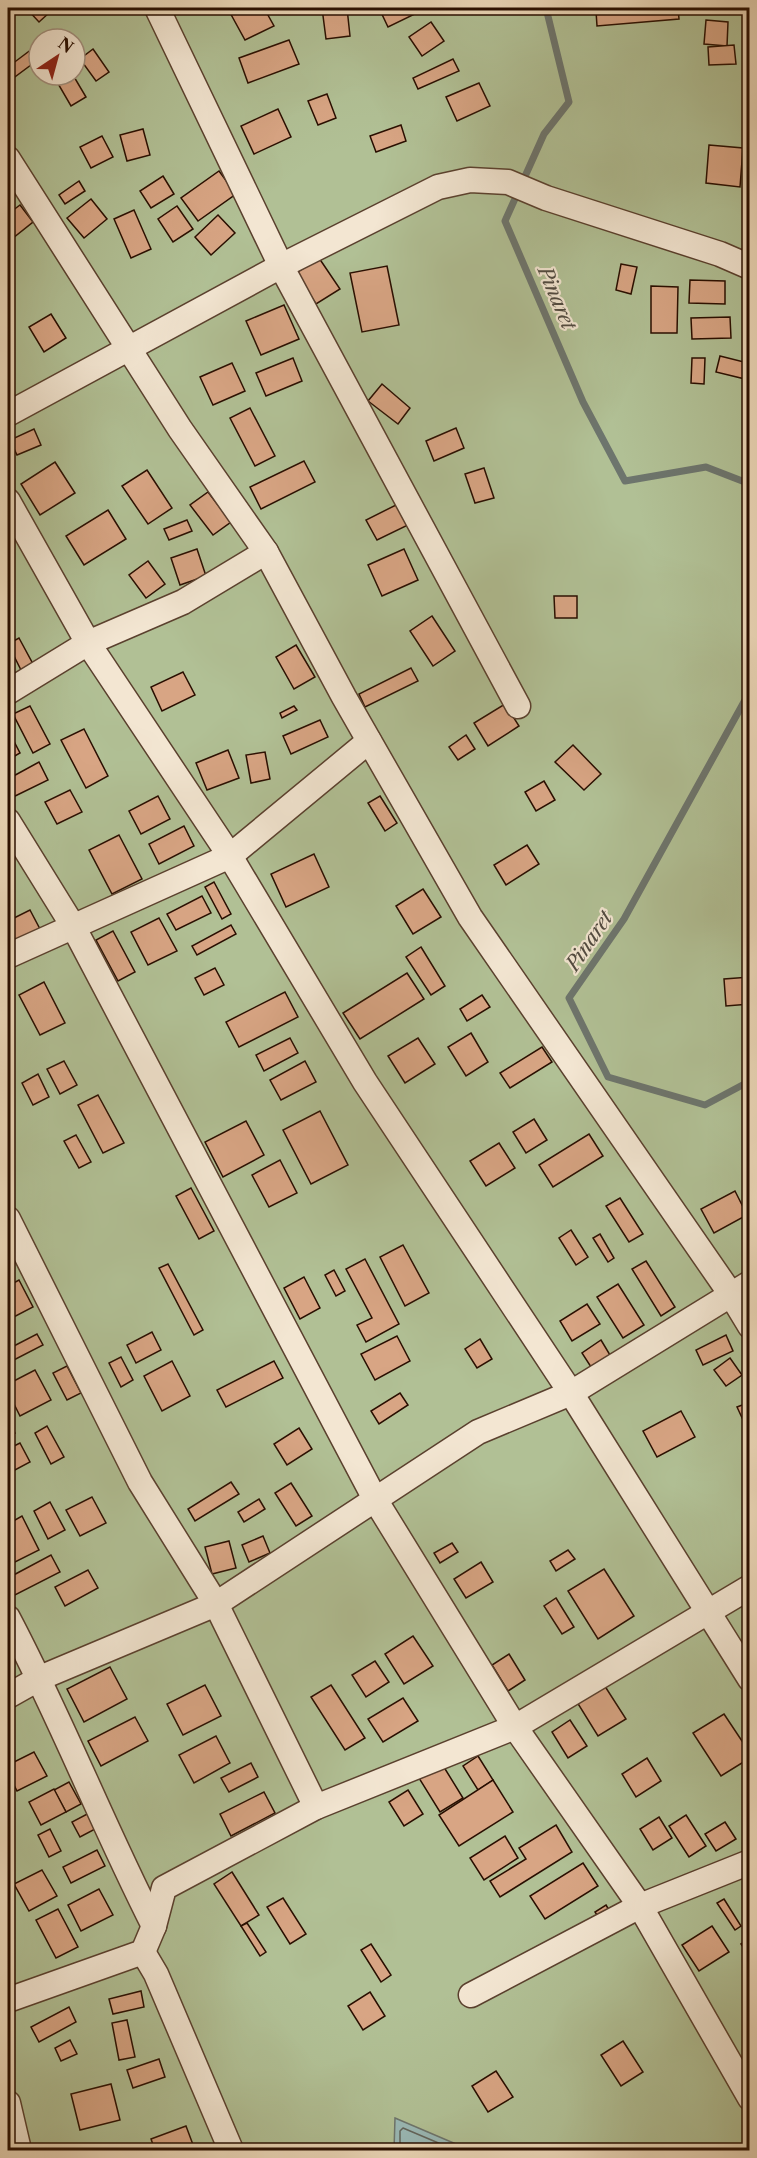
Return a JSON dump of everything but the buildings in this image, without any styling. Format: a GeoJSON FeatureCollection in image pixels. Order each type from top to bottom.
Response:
{"type":"FeatureCollection","features":[{"type":"Feature","properties":{"kind":"street"},"geometry":{"type":"LineString","coordinates":[[157,8],[281,266],[518,706]]}},
{"type":"Feature","properties":{"kind":"street"},"geometry":{"type":"LineString","coordinates":[[8,159],[180,429],[266,552],[369,741],[470,917],[740,1288],[750,1326]]}},
{"type":"Feature","properties":{"kind":"street"},"geometry":{"type":"LineString","coordinates":[[8,414],[281,266],[438,187],[470,180],[508,182],[546,198],[720,254],[750,267]]}},
{"type":"Feature","properties":{"kind":"street"},"geometry":{"type":"LineString","coordinates":[[8,501],[88,643],[230,856],[365,1082],[571,1393],[750,1680]]}},
{"type":"Feature","properties":{"kind":"street"},"geometry":{"type":"LineString","coordinates":[[8,692],[88,643],[183,602],[266,552]]}},
{"type":"Feature","properties":{"kind":"street"},"geometry":{"type":"LineString","coordinates":[[8,956],[230,856],[369,741]]}},
{"type":"Feature","properties":{"kind":"street"},"geometry":{"type":"LineString","coordinates":[[8,821],[74,926],[376,1501],[514,1727],[640,1906],[750,2098]]}},
{"type":"Feature","properties":{"kind":"street"},"geometry":{"type":"LineString","coordinates":[[8,1219],[140,1482],[216,1604],[316,1807]]}},
{"type":"Feature","properties":{"kind":"street"},"geometry":{"type":"LineString","coordinates":[[8,1696],[40,1678],[216,1604],[478,1432],[571,1393],[740,1288]]}},
{"type":"Feature","properties":{"kind":"street"},"geometry":{"type":"LineString","coordinates":[[8,2000],[143,1952],[154,1926],[164,1888],[316,1807],[514,1727],[750,1587]]}},
{"type":"Feature","properties":{"kind":"street"},"geometry":{"type":"LineString","coordinates":[[8,1618],[40,1678],[124,1867],[154,1926]]}},
{"type":"Feature","properties":{"kind":"street"},"geometry":{"type":"LineString","coordinates":[[471,1995],[640,1906],[750,1862]]}},
{"type":"Feature","properties":{"kind":"street"},"geometry":{"type":"LineString","coordinates":[[143,1952],[156,1974],[231,2151]]}},
{"type":"Feature","properties":{"kind":"street"},"geometry":{"type":"LineString","coordinates":[[8,2103],[19,2151]]}},
{"type":"Feature","properties":{"kind":"green space"},"geometry":{"type":"Polygon","coordinates":[[[8,8],[749,8],[749,2150],[8,2150],[8,8]]]}},
{"type":"Feature","properties":{"kind":"water"},"geometry":{"type":"Polygon","coordinates":[[[395,2118],[470,2150],[394,2150],[395,2118]]]}},
{"type":"Feature","properties":{"kind":"waterway","name":"Pinaret"},"geometry":{"type":"LineString","coordinates":[[546,8],[569,102],[544,134],[505,221],[583,402],[625,481],[706,467],[750,484]]}},
{"type":"Feature","properties":{"kind":"waterway","name":"Pinaret"},"geometry":{"type":"LineString","coordinates":[[750,691],[624,919],[569,998],[608,1077],[705,1105],[750,1081]]}}]}
